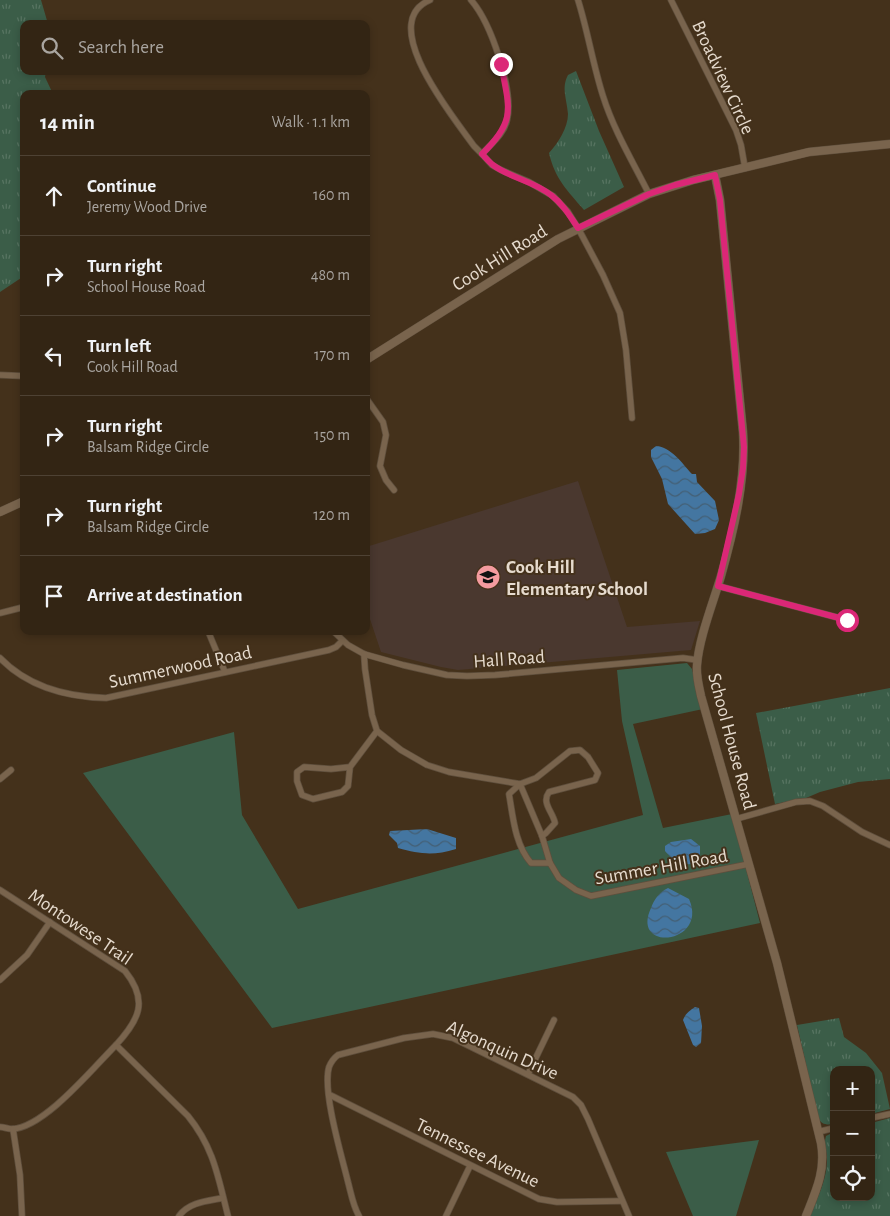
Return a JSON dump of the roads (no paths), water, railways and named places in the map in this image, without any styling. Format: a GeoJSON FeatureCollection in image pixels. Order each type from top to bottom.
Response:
{"type":"FeatureCollection","features":[{"type":"Feature","properties":{"kind":"street"},"geometry":{"type":"LineString","coordinates":[[430,0],[414,12],[410,23],[411,35],[422,69],[434,89],[492,165],[529,182],[553,196],[568,212],[578,228],[603,275],[620,313],[626,350],[632,418]]}},
{"type":"Feature","properties":{"kind":"street"},"geometry":{"type":"LineString","coordinates":[[471,0],[478,8],[492,34],[501,64],[509,108],[507,122],[503,130],[482,154]]}},
{"type":"Feature","properties":{"kind":"street"},"geometry":{"type":"LineString","coordinates":[[578,0],[604,98],[620,137],[649,194]]}},
{"type":"Feature","properties":{"kind":"street","name":"Broadview Circle"},"geometry":{"type":"LineString","coordinates":[[671,0],[736,130],[745,168]]}},
{"type":"Feature","properties":{"kind":"street","name":"Cook Hill Road"},"geometry":{"type":"LineString","coordinates":[[370,357],[529,256],[578,228],[649,194],[675,185],[809,152],[890,144]]}},
{"type":"Feature","properties":{"kind":"street","name":"School House Road"},"geometry":{"type":"LineString","coordinates":[[715,175],[720,200],[744,447],[739,494],[718,586],[697,660],[697,675],[701,696],[791,1019],[818,1132],[822,1152],[822,1169],[806,1216]]}},
{"type":"Feature","properties":{"kind":"street"},"geometry":{"type":"LineString","coordinates":[[0,375],[20,376]]}},
{"type":"Feature","properties":{"kind":"street"},"geometry":{"type":"LineString","coordinates":[[370,404],[383,422],[386,435],[380,466],[386,480],[394,490]]}},
{"type":"Feature","properties":{"kind":"street"},"geometry":{"type":"LineString","coordinates":[[0,512],[20,503]]}},
{"type":"Feature","properties":{"kind":"street"},"geometry":{"type":"LineString","coordinates":[[718,586],[847,620]]}},
{"type":"Feature","properties":{"kind":"street"},"geometry":{"type":"LineString","coordinates":[[0,612],[20,608]]}},
{"type":"Feature","properties":{"kind":"street"},"geometry":{"type":"LineString","coordinates":[[210,635],[225,672]]}},
{"type":"Feature","properties":{"kind":"street","name":"Hall Road"},"geometry":{"type":"LineString","coordinates":[[337,635],[353,649],[364,654],[432,672],[467,676],[683,658],[697,660]]}},
{"type":"Feature","properties":{"kind":"street","name":"Summerwood Road"},"geometry":{"type":"LineString","coordinates":[[0,658],[24,678],[41,686],[53,691],[88,698],[119,696],[329,650],[336,647],[342,641]]}},
{"type":"Feature","properties":{"kind":"street"},"geometry":{"type":"LineString","coordinates":[[364,654],[374,724],[377,731],[400,750],[427,765],[449,772],[520,784]]}},
{"type":"Feature","properties":{"kind":"street"},"geometry":{"type":"LineString","coordinates":[[350,767],[332,769],[304,767],[298,772],[297,781],[302,795],[313,800],[342,792],[348,786],[350,767],[377,731]]}},
{"type":"Feature","properties":{"kind":"street"},"geometry":{"type":"LineString","coordinates":[[542,836],[555,823],[546,803],[546,797],[549,792],[595,780],[598,773],[588,757],[580,750],[570,751],[536,778],[520,784],[509,794],[514,826],[526,857],[531,863],[550,863]]}},
{"type":"Feature","properties":{"kind":"street"},"geometry":{"type":"LineString","coordinates":[[0,779],[11,770]]}},
{"type":"Feature","properties":{"kind":"street","name":"Summer Hill Road"},"geometry":{"type":"LineString","coordinates":[[520,784],[542,836],[550,863],[559,878],[576,890],[591,896],[749,864]]}},
{"type":"Feature","properties":{"kind":"street"},"geometry":{"type":"LineString","coordinates":[[736,819],[796,802],[810,801],[823,806],[862,832],[890,845]]}},
{"type":"Feature","properties":{"kind":"street","name":"Montowese Trail"},"geometry":{"type":"LineString","coordinates":[[0,890],[125,971],[134,982],[139,998],[138,1016],[129,1031],[116,1045],[51,1111],[32,1122],[13,1129]]}},
{"type":"Feature","properties":{"kind":"street"},"geometry":{"type":"LineString","coordinates":[[0,980],[27,955],[50,922]]}},
{"type":"Feature","properties":{"kind":"street"},"geometry":{"type":"LineString","coordinates":[[528,1074],[554,1020]]}},
{"type":"Feature","properties":{"kind":"street","name":"Algonquin Drive"},"geometry":{"type":"LineString","coordinates":[[359,1216],[340,1150],[330,1095],[329,1068],[332,1060],[338,1054],[404,1038],[433,1034],[453,1038],[573,1097],[581,1105],[588,1119],[629,1216]]}},
{"type":"Feature","properties":{"kind":"street"},"geometry":{"type":"LineString","coordinates":[[116,1045],[198,1128],[210,1152],[228,1216]]}},
{"type":"Feature","properties":{"kind":"street","name":"Tennessee Avenue"},"geometry":{"type":"LineString","coordinates":[[330,1095],[539,1199],[557,1202],[622,1201]]}},
{"type":"Feature","properties":{"kind":"street"},"geometry":{"type":"LineString","coordinates":[[875,1117],[890,1114]]}},
{"type":"Feature","properties":{"kind":"street"},"geometry":{"type":"LineString","coordinates":[[0,1127],[13,1129],[20,1175],[22,1216]]}},
{"type":"Feature","properties":{"kind":"street"},"geometry":{"type":"LineString","coordinates":[[818,1132],[830,1129]]}},
{"type":"Feature","properties":{"kind":"street"},"geometry":{"type":"LineString","coordinates":[[446,1216],[470,1166]]}},
{"type":"Feature","properties":{"kind":"street"},"geometry":{"type":"LineString","coordinates":[[179,1216],[183,1211],[196,1204],[223,1198]]}},
{"type":"Feature","properties":{"kind":"water"},"geometry":{"type":"Polygon","coordinates":[[[656,446],[667,449],[692,474],[696,474],[697,482],[715,501],[719,520],[715,529],[695,534],[668,504],[662,479],[651,457],[651,450],[656,446]]]}},
{"type":"Feature","properties":{"kind":"water"},"geometry":{"type":"Polygon","coordinates":[[[427,829],[456,838],[456,849],[433,853],[413,852],[398,848],[397,843],[389,835],[390,831],[427,829]]]}},
{"type":"Feature","properties":{"kind":"water"},"geometry":{"type":"Polygon","coordinates":[[[691,839],[700,846],[700,858],[697,863],[683,864],[672,858],[665,851],[665,846],[671,842],[691,839]]]}},
{"type":"Feature","properties":{"kind":"water"},"geometry":{"type":"Polygon","coordinates":[[[668,888],[689,899],[692,914],[689,926],[680,933],[670,937],[659,937],[651,932],[647,922],[655,899],[668,888]]]}},
{"type":"Feature","properties":{"kind":"water"},"geometry":{"type":"Polygon","coordinates":[[[695,1007],[699,1008],[702,1026],[701,1043],[696,1047],[693,1045],[683,1020],[688,1012],[695,1007]]]}},
{"type":"Feature","properties":{"kind":"place","name":"Cook Hill Elementary School"},"geometry":{"type":"Point","coordinates":[488,577]}}]}
